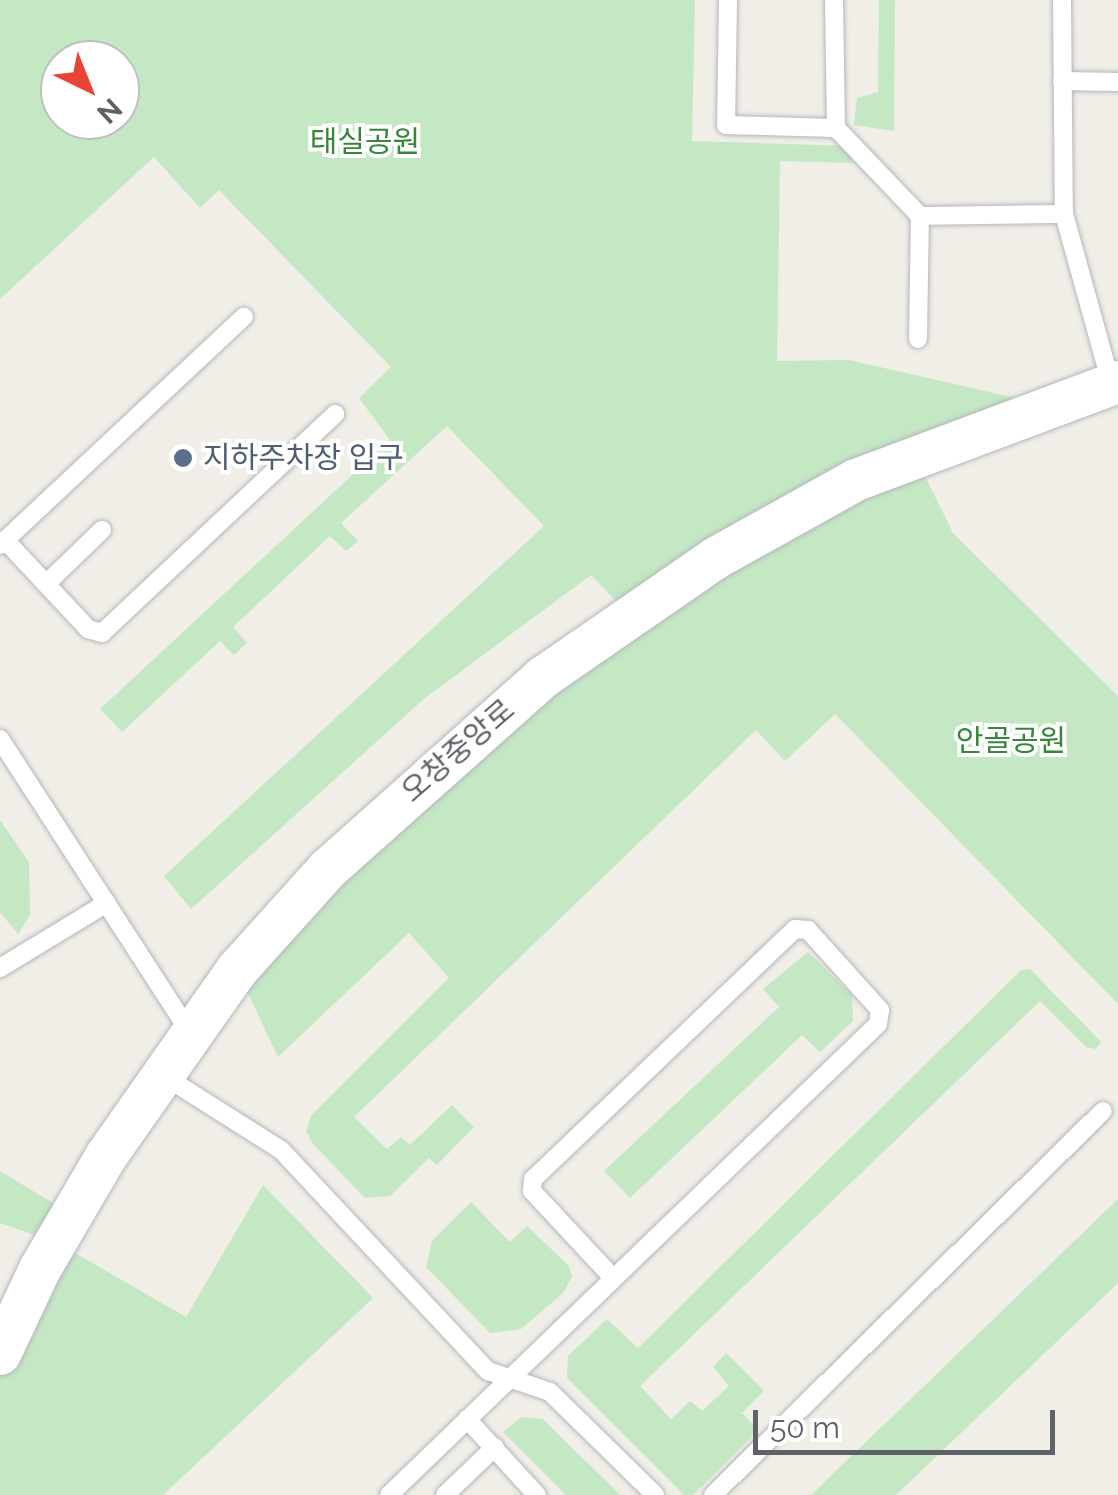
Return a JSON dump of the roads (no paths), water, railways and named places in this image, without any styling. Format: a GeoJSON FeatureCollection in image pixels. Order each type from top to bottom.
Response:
{"type":"FeatureCollection","features":[{"type":"Feature","properties":{"kind":"street","name":"오창중앙로"},"geometry":{"type":"LineString","coordinates":[[0,1354],[48,1255],[163,1076],[237,970],[328,869],[542,678],[630,614],[856,480],[1115,384]]}},
{"type":"Feature","properties":{"kind":"lane"},"geometry":{"type":"LineString","coordinates":[[728,0],[726,125],[836,128]]}},
{"type":"Feature","properties":{"kind":"lane"},"geometry":{"type":"LineString","coordinates":[[834,0],[836,128],[920,216],[918,339]]}},
{"type":"Feature","properties":{"kind":"lane"},"geometry":{"type":"LineString","coordinates":[[1062,0],[1064,214],[1115,384]]}},
{"type":"Feature","properties":{"kind":"lane"},"geometry":{"type":"LineString","coordinates":[[1062,81],[1118,82]]}},
{"type":"Feature","properties":{"kind":"lane"},"geometry":{"type":"LineString","coordinates":[[920,216],[1064,214]]}},
{"type":"Feature","properties":{"kind":"lane"},"geometry":{"type":"LineString","coordinates":[[244,317],[2,542],[88,629],[102,634],[335,414]]}},
{"type":"Feature","properties":{"kind":"lane"},"geometry":{"type":"LineString","coordinates":[[46,584],[102,530]]}},
{"type":"Feature","properties":{"kind":"lane"},"geometry":{"type":"LineString","coordinates":[[0,739],[192,1035]]}},
{"type":"Feature","properties":{"kind":"lane"},"geometry":{"type":"LineString","coordinates":[[0,968],[107,902]]}},
{"type":"Feature","properties":{"kind":"lane"},"geometry":{"type":"LineString","coordinates":[[389,1495],[878,1024],[880,1010],[808,930],[795,929],[533,1179],[532,1191],[614,1278]]}},
{"type":"Feature","properties":{"kind":"lane"},"geometry":{"type":"LineString","coordinates":[[163,1076],[281,1150],[488,1371],[550,1392],[655,1495]]}},
{"type":"Feature","properties":{"kind":"lane"},"geometry":{"type":"LineString","coordinates":[[713,1495],[1104,1111]]}},
{"type":"Feature","properties":{"kind":"lane"},"geometry":{"type":"LineString","coordinates":[[467,1419],[538,1495]]}},
{"type":"Feature","properties":{"kind":"lane"},"geometry":{"type":"LineString","coordinates":[[445,1495],[495,1447]]}},
{"type":"Feature","properties":{"kind":"place","name":"지하주차장 입구"},"geometry":{"type":"Point","coordinates":[183,458]}},
{"type":"Feature","properties":{"kind":"park label","name":"태실공원"},"geometry":{"type":"Point","coordinates":[365,142]}},
{"type":"Feature","properties":{"kind":"park label","name":"안골공원"},"geometry":{"type":"Point","coordinates":[1011,741]}}]}
